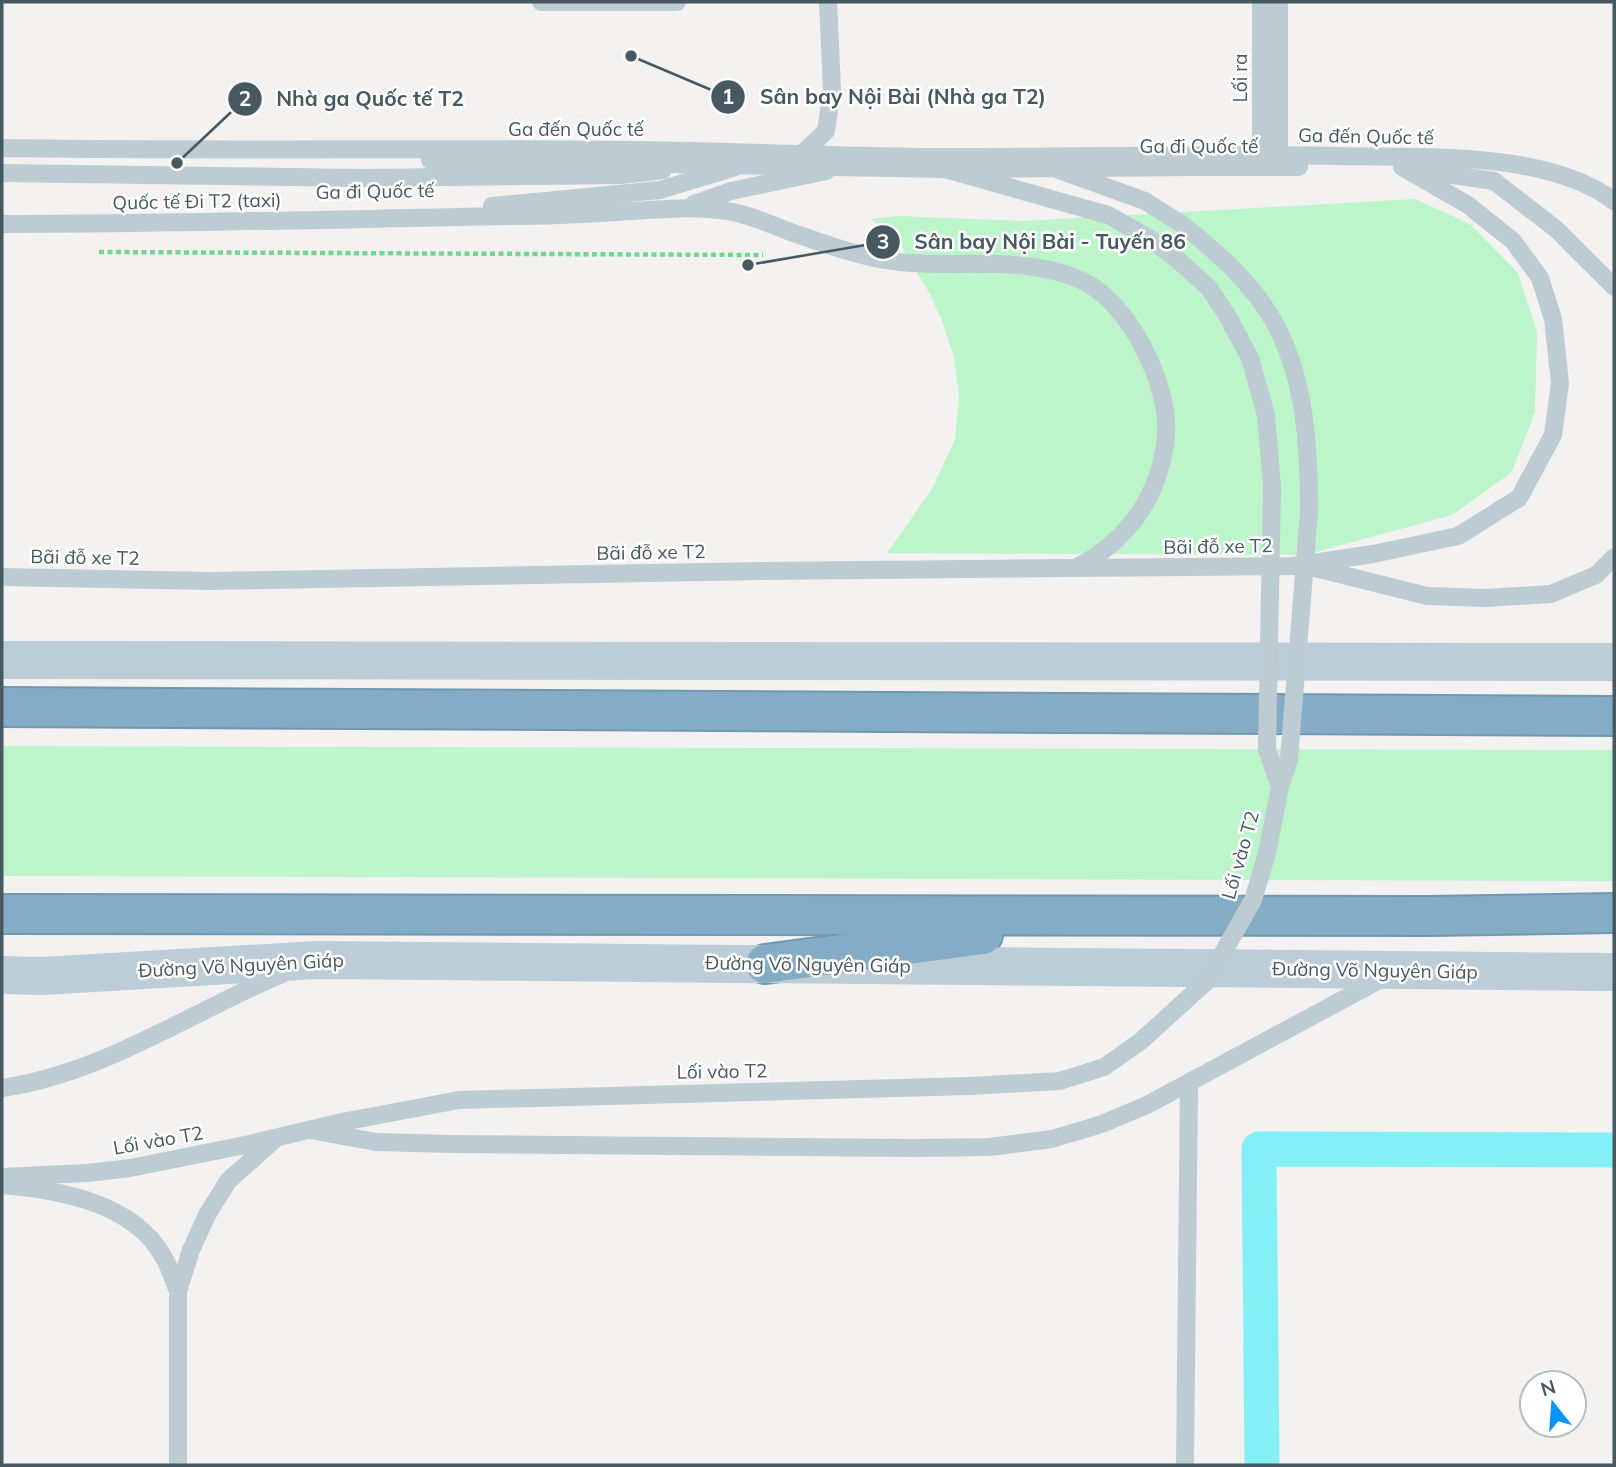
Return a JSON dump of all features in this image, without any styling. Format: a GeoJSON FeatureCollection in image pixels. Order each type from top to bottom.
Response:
{"type":"FeatureCollection","features":[{"type":"Feature","properties":{"kind":"highway"},"geometry":{"type":"LineString","coordinates":[[2,707],[1614,716]]}},
{"type":"Feature","properties":{"kind":"highway"},"geometry":{"type":"LineString","coordinates":[[2,914],[1427,916],[1614,913]]}},
{"type":"Feature","properties":{"kind":"highway"},"geometry":{"type":"LineString","coordinates":[[765,964],[1135,915]]}},
{"type":"Feature","properties":{"kind":"main road"},"geometry":{"type":"LineString","coordinates":[[2,660],[1614,662]]}},
{"type":"Feature","properties":{"kind":"main road","name":"Đường Võ Nguyên Giáp"},"geometry":{"type":"LineString","coordinates":[[2,975],[43,976],[317,960],[1614,972]]}},
{"type":"Feature","properties":{"kind":"lane"},"geometry":{"type":"LineString","coordinates":[[541,2],[677,2]]}},
{"type":"Feature","properties":{"kind":"lane"},"geometry":{"type":"LineString","coordinates":[[2,173],[362,178],[608,175],[802,155],[826,131],[832,90],[828,2]]}},
{"type":"Feature","properties":{"kind":"lane","name":"Lối ra"},"geometry":{"type":"LineString","coordinates":[[1261,2],[1261,154]]}},
{"type":"Feature","properties":{"kind":"lane"},"geometry":{"type":"LineString","coordinates":[[1279,2],[1279,155]]}},
{"type":"Feature","properties":{"kind":"lane","name":"Ga đến Quốc tế"},"geometry":{"type":"LineString","coordinates":[[2,148],[641,150],[1024,158],[1261,154],[1435,157],[1522,165],[1558,173],[1600,191],[1614,201]]}},
{"type":"Feature","properties":{"kind":"lane","name":"Ga đi Quốc tế"},"geometry":{"type":"LineString","coordinates":[[2,156],[743,164],[945,169],[1402,167],[1494,181],[1556,229],[1614,287]]}},
{"type":"Feature","properties":{"kind":"lane"},"geometry":{"type":"LineString","coordinates":[[688,207],[731,191],[774,181],[922,157]]}},
{"type":"Feature","properties":{"kind":"lane","name":"Ga đến Quốc tế"},"geometry":{"type":"LineString","coordinates":[[1024,158],[1145,201],[1180,223],[1219,253],[1261,303],[1275,323],[1288,352],[1296,380],[1309,471],[1309,512],[1289,759],[1280,787]]}},
{"type":"Feature","properties":{"kind":"lane","name":"Ga đi Quốc tế"},"geometry":{"type":"LineString","coordinates":[[2,212],[437,212],[660,190],[743,164]]}},
{"type":"Feature","properties":{"kind":"lane"},"geometry":{"type":"LineString","coordinates":[[1301,564],[1373,554],[1458,536],[1519,498],[1553,435],[1560,383],[1553,319],[1540,278],[1513,241],[1468,205],[1402,167]]}},
{"type":"Feature","properties":{"kind":"lane"},"geometry":{"type":"LineString","coordinates":[[945,169],[1108,215],[1149,238],[1178,260],[1209,288],[1228,317],[1250,358],[1266,415],[1272,487],[1267,750],[1280,787]]}},
{"type":"Feature","properties":{"kind":"lane"},"geometry":{"type":"LineString","coordinates":[[688,207],[746,215],[838,248],[888,261],[1027,265],[1058,272],[1086,283],[1114,303],[1154,372],[1166,418],[1164,447],[1153,492],[1138,515],[1106,550],[1074,569]]}},
{"type":"Feature","properties":{"kind":"lane","name":"Quốc tế Đi T2 (taxi)"},"geometry":{"type":"LineString","coordinates":[[2,223],[107,224],[525,216],[688,207]]}},
{"type":"Feature","properties":{"kind":"lane"},"geometry":{"type":"LineString","coordinates":[[1301,564],[1427,596],[1486,597],[1551,594],[1596,575],[1614,556]]}},
{"type":"Feature","properties":{"kind":"lane","name":"Bãi đỗ xe T2"},"geometry":{"type":"LineString","coordinates":[[2,577],[209,581],[1301,564]]}},
{"type":"Feature","properties":{"kind":"lane","name":"Lối vào T2"},"geometry":{"type":"LineString","coordinates":[[2,1177],[130,1168],[459,1100],[970,1086],[1060,1081],[1104,1067],[1141,1041],[1207,981],[1252,900],[1267,853],[1280,787]]}},
{"type":"Feature","properties":{"kind":"lane"},"geometry":{"type":"LineString","coordinates":[[2,1088],[31,1084],[118,1054],[252,987],[317,960]]}},
{"type":"Feature","properties":{"kind":"lane"},"geometry":{"type":"LineString","coordinates":[[310,1130],[376,1142],[413,1143],[888,1148],[990,1147],[1052,1139],[1102,1124],[1147,1105],[1398,970]]}},
{"type":"Feature","properties":{"kind":"lane"},"geometry":{"type":"LineString","coordinates":[[1185,1465],[1189,1083]]}},
{"type":"Feature","properties":{"kind":"lane"},"geometry":{"type":"LineString","coordinates":[[178,1465],[178,1291],[191,1250],[207,1215],[228,1181],[276,1137]]}},
{"type":"Feature","properties":{"kind":"lane"},"geometry":{"type":"LineString","coordinates":[[2,1185],[76,1196],[117,1213],[147,1235],[163,1256],[178,1291]]}},
{"type":"Feature","properties":{"kind":"path"},"geometry":{"type":"LineString","coordinates":[[92,252],[763,255]]}},
{"type":"Feature","properties":{"kind":"green space"},"geometry":{"type":"Polygon","coordinates":[[[1415,199],[1470,224],[1518,273],[1537,332],[1535,412],[1512,472],[1452,515],[1305,555],[887,553],[932,489],[955,439],[959,396],[954,357],[930,294],[900,244],[871,219],[899,216],[1024,221],[1415,199]]]}},
{"type":"Feature","properties":{"kind":"green space"},"geometry":{"type":"Polygon","coordinates":[[[2,746],[1614,750],[1614,881],[2,876],[2,746]]]}},
{"type":"Feature","properties":{"kind":"waterway"},"geometry":{"type":"LineString","coordinates":[[1262,1465],[1259,1149],[1614,1150]]}},
{"type":"Feature","properties":{"kind":"place","name":"Sân bay Nội Bài (Nhà ga T2)"},"geometry":{"type":"Point","coordinates":[631,56]}},
{"type":"Feature","properties":{"kind":"place","name":"Nhà ga Quốc tế T2"},"geometry":{"type":"Point","coordinates":[177,163]}},
{"type":"Feature","properties":{"kind":"place","name":"Sân bay Nội Bài - Tuyến 86"},"geometry":{"type":"Point","coordinates":[748,265]}}]}
